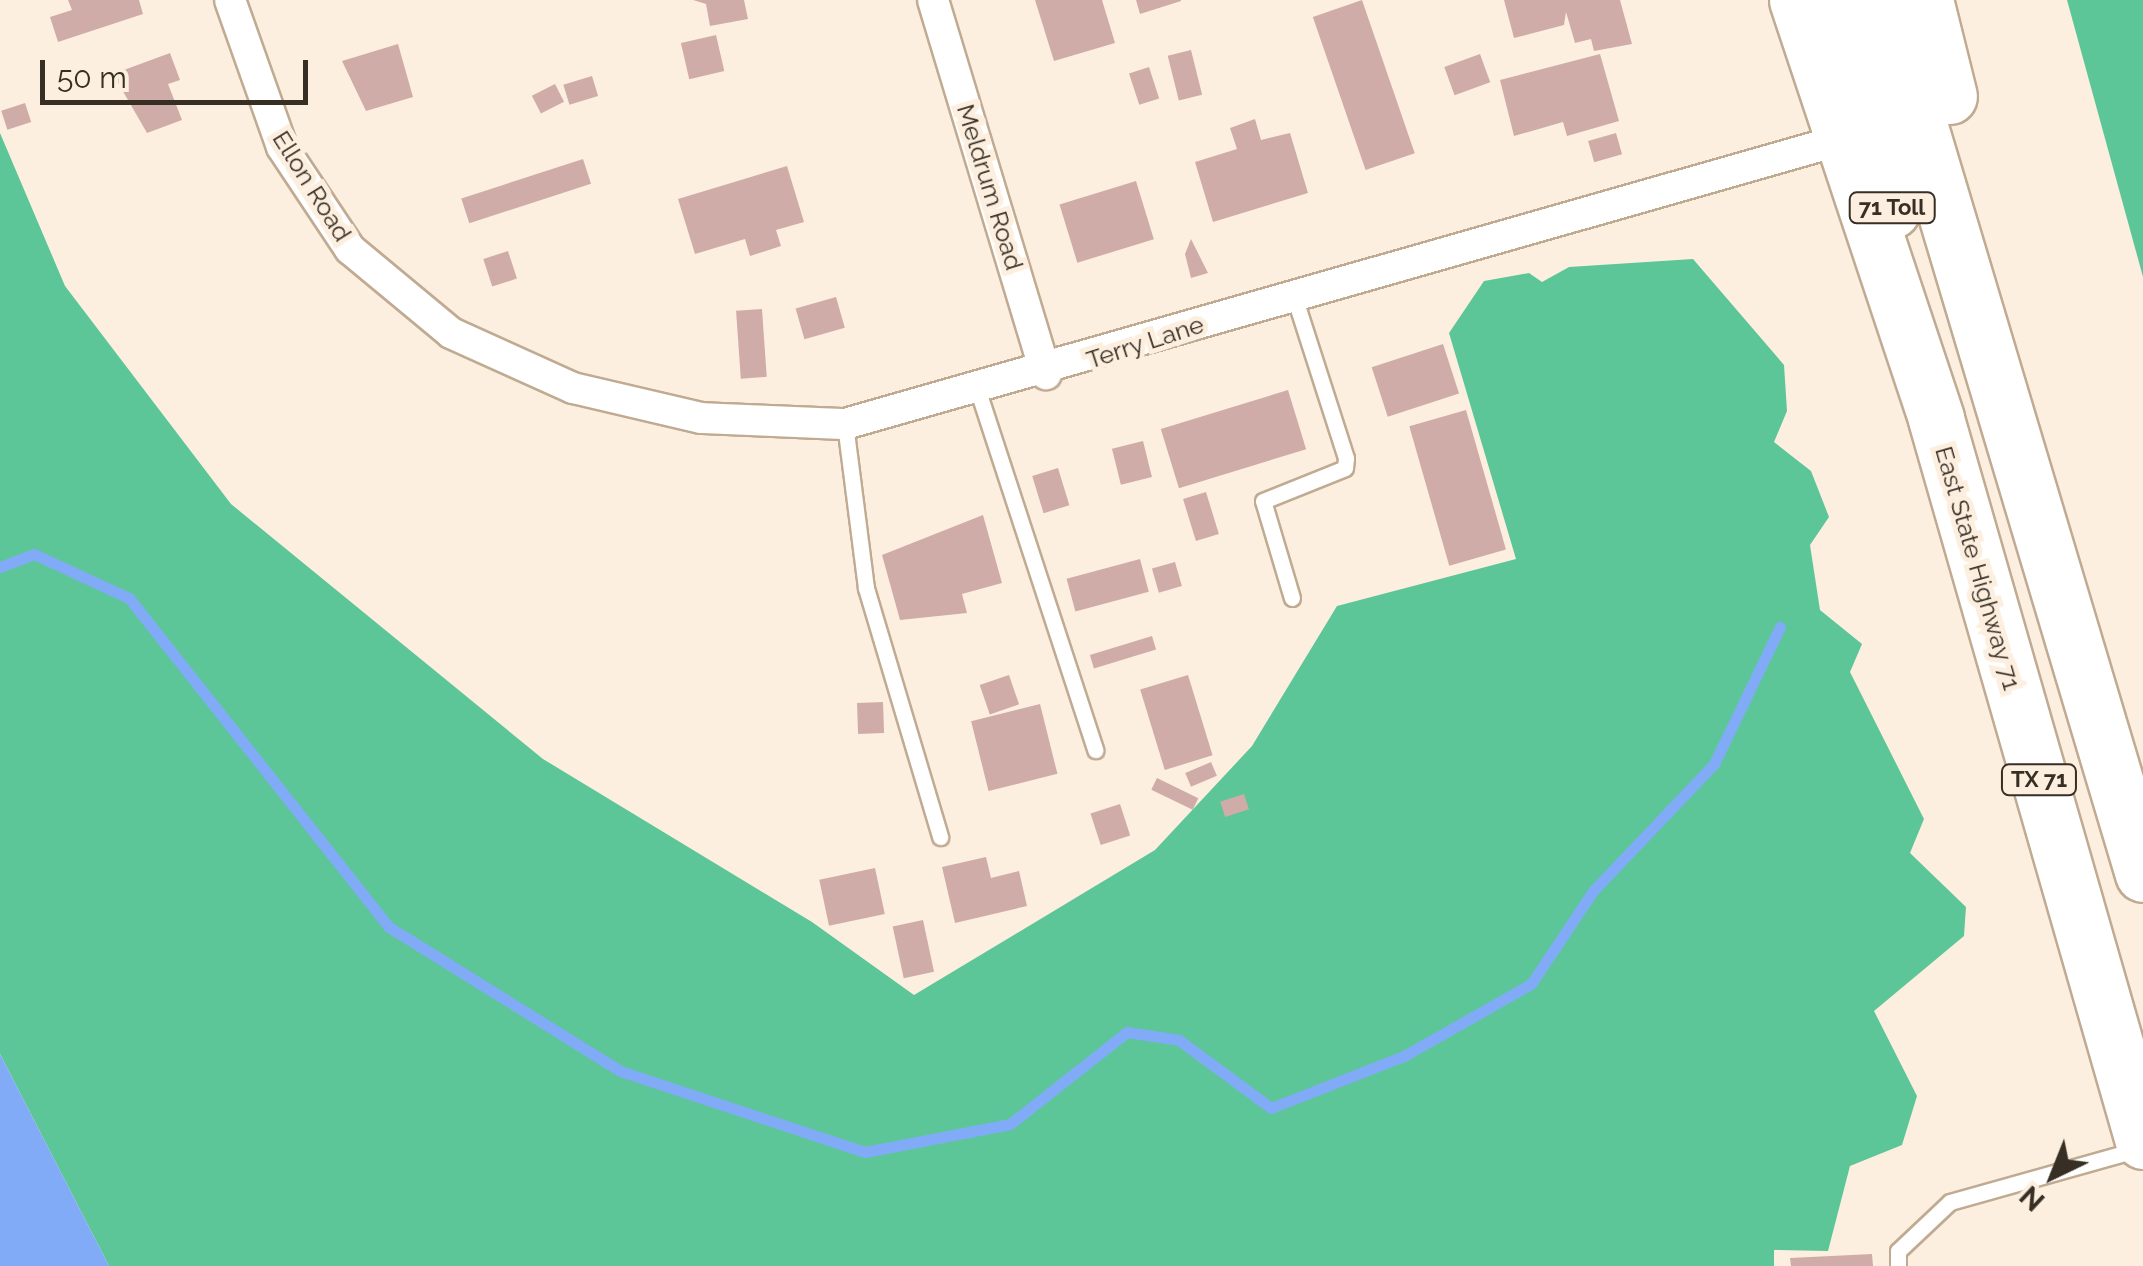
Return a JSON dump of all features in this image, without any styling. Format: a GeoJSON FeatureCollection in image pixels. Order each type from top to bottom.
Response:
{"type":"FeatureCollection","features":[{"type":"Feature","properties":{"kind":"highway","name":"East State Highway 71"},"geometry":{"type":"LineString","coordinates":[[1797,0],[1837,141],[1936,418],[2143,1144]]}},
{"type":"Feature","properties":{"kind":"highway","name":"71 Toll"},"geometry":{"type":"LineString","coordinates":[[1838,0],[1936,418]]}},
{"type":"Feature","properties":{"kind":"highway"},"geometry":{"type":"LineString","coordinates":[[1882,0],[2143,874]]}},
{"type":"Feature","properties":{"kind":"highway"},"geometry":{"type":"LineString","coordinates":[[1926,17],[2143,740]]}},
{"type":"Feature","properties":{"kind":"street","name":"Ellon Road"},"geometry":{"type":"LineString","coordinates":[[230,0],[282,147],[350,248],[452,333]]}},
{"type":"Feature","properties":{"kind":"street","name":"Meldrum Road"},"geometry":{"type":"LineString","coordinates":[[934,0],[1046,374]]}},
{"type":"Feature","properties":{"kind":"street","name":"Terry Lane"},"geometry":{"type":"LineString","coordinates":[[452,333],[572,388],[701,418],[845,424],[1046,374],[1293,293],[1837,141]]}},
{"type":"Feature","properties":{"kind":"lane"},"geometry":{"type":"LineString","coordinates":[[1292,598],[1263,500],[1345,468],[1346,458],[1293,293]]}},
{"type":"Feature","properties":{"kind":"lane"},"geometry":{"type":"LineString","coordinates":[[978,391],[1095,750]]}},
{"type":"Feature","properties":{"kind":"lane"},"geometry":{"type":"LineString","coordinates":[[845,424],[866,588],[940,837]]}},
{"type":"Feature","properties":{"kind":"lane"},"geometry":{"type":"LineString","coordinates":[[1898,1259],[1950,1202],[2143,1144]]}},
{"type":"Feature","properties":{"kind":"green space"},"geometry":{"type":"Polygon","coordinates":[[[2067,0],[2143,0],[2143,277],[2067,0]]]}},
{"type":"Feature","properties":{"kind":"green space"},"geometry":{"type":"Polygon","coordinates":[[[0,133],[65,286],[231,504],[543,759],[812,922],[914,995],[1155,850],[1252,746],[1337,606],[1516,559],[1449,333],[1484,281],[1529,273],[1542,282],[1569,267],[1693,259],[1784,365],[1787,411],[1774,442],[1811,471],[1829,517],[1810,545],[1820,610],[1862,644],[1850,672],[1924,819],[1910,853],[1966,907],[1964,936],[1874,1011],[1917,1096],[1902,1145],[1850,1166],[1828,1251],[1774,1250],[1774,1266],[109,1266],[0,1054],[0,133]]]}},
{"type":"Feature","properties":{"kind":"water"},"geometry":{"type":"Polygon","coordinates":[[[0,1054],[109,1266],[0,1266],[0,1054]]]}},
{"type":"Feature","properties":{"kind":"building"},"geometry":{"type":"Polygon","coordinates":[[[68,0],[139,0],[143,14],[58,42],[50,17],[72,10],[68,0]]]}},
{"type":"Feature","properties":{"kind":"building"},"geometry":{"type":"Polygon","coordinates":[[[693,0],[744,0],[748,19],[710,26],[706,4],[693,0]]]}},
{"type":"Feature","properties":{"kind":"building"},"geometry":{"type":"Polygon","coordinates":[[[1035,0],[1102,0],[1115,43],[1054,61],[1035,0]]]}},
{"type":"Feature","properties":{"kind":"building"},"geometry":{"type":"Polygon","coordinates":[[[1136,0],[1181,0],[1181,1],[1140,14],[1136,0]]]}},
{"type":"Feature","properties":{"kind":"building"},"geometry":{"type":"Polygon","coordinates":[[[1362,0],[1415,153],[1366,170],[1313,17],[1362,0]]]}},
{"type":"Feature","properties":{"kind":"building"},"geometry":{"type":"Polygon","coordinates":[[[1504,0],[1620,0],[1632,44],[1594,51],[1591,39],[1575,43],[1566,12],[1564,25],[1514,38],[1504,0]]]}},
{"type":"Feature","properties":{"kind":"building"},"geometry":{"type":"Polygon","coordinates":[[[716,35],[724,71],[689,79],[681,43],[716,35]]]}},
{"type":"Feature","properties":{"kind":"building"},"geometry":{"type":"Polygon","coordinates":[[[398,44],[413,97],[366,111],[342,61],[398,44]]]}},
{"type":"Feature","properties":{"kind":"building"},"geometry":{"type":"Polygon","coordinates":[[[1191,50],[1202,95],[1179,100],[1168,56],[1191,50]]]}},
{"type":"Feature","properties":{"kind":"building"},"geometry":{"type":"Polygon","coordinates":[[[170,53],[180,80],[168,84],[182,120],[147,133],[113,74],[170,53]]]}},
{"type":"Feature","properties":{"kind":"building"},"geometry":{"type":"Polygon","coordinates":[[[1480,54],[1490,82],[1455,95],[1444,67],[1480,54]]]}},
{"type":"Feature","properties":{"kind":"building"},"geometry":{"type":"Polygon","coordinates":[[[1600,54],[1619,121],[1567,136],[1563,122],[1514,136],[1500,80],[1600,54]]]}},
{"type":"Feature","properties":{"kind":"building"},"geometry":{"type":"Polygon","coordinates":[[[1149,67],[1159,98],[1139,105],[1129,73],[1149,67]]]}},
{"type":"Feature","properties":{"kind":"building"},"geometry":{"type":"Polygon","coordinates":[[[592,76],[598,96],[569,105],[563,85],[592,76]]]}},
{"type":"Feature","properties":{"kind":"building"},"geometry":{"type":"Polygon","coordinates":[[[555,84],[564,102],[541,114],[532,96],[555,84]]]}},
{"type":"Feature","properties":{"kind":"building"},"geometry":{"type":"Polygon","coordinates":[[[25,103],[31,122],[7,130],[1,111],[25,103]]]}},
{"type":"Feature","properties":{"kind":"building"},"geometry":{"type":"Polygon","coordinates":[[[1255,119],[1261,140],[1290,133],[1308,193],[1213,222],[1195,162],[1237,149],[1230,128],[1255,119]]]}},
{"type":"Feature","properties":{"kind":"building"},"geometry":{"type":"Polygon","coordinates":[[[1616,133],[1622,154],[1594,162],[1588,141],[1616,133]]]}},
{"type":"Feature","properties":{"kind":"building"},"geometry":{"type":"Polygon","coordinates":[[[583,159],[591,184],[469,223],[461,199],[583,159]]]}},
{"type":"Feature","properties":{"kind":"building"},"geometry":{"type":"Polygon","coordinates":[[[787,166],[804,222],[776,230],[781,246],[750,256],[745,239],[695,254],[678,199],[787,166]]]}},
{"type":"Feature","properties":{"kind":"building"},"geometry":{"type":"Polygon","coordinates":[[[1136,181],[1154,239],[1077,263],[1059,204],[1136,181]]]}},
{"type":"Feature","properties":{"kind":"building"},"geometry":{"type":"Polygon","coordinates":[[[1191,239],[1208,273],[1191,278],[1185,254],[1191,239]]]}},
{"type":"Feature","properties":{"kind":"building"},"geometry":{"type":"Polygon","coordinates":[[[508,251],[517,279],[492,287],[483,259],[508,251]]]}},
{"type":"Feature","properties":{"kind":"building"},"geometry":{"type":"Polygon","coordinates":[[[836,297],[845,328],[804,339],[796,309],[836,297]]]}},
{"type":"Feature","properties":{"kind":"building"},"geometry":{"type":"Polygon","coordinates":[[[762,309],[767,377],[741,379],[736,311],[762,309]]]}},
{"type":"Feature","properties":{"kind":"building"},"geometry":{"type":"Polygon","coordinates":[[[1443,344],[1459,393],[1388,417],[1372,367],[1443,344]]]}},
{"type":"Feature","properties":{"kind":"building"},"geometry":{"type":"Polygon","coordinates":[[[1288,390],[1306,449],[1179,488],[1161,429],[1288,390]]]}},
{"type":"Feature","properties":{"kind":"building"},"geometry":{"type":"Polygon","coordinates":[[[1466,410],[1506,549],[1449,566],[1409,426],[1466,410]]]}},
{"type":"Feature","properties":{"kind":"building"},"geometry":{"type":"Polygon","coordinates":[[[1143,441],[1152,477],[1121,485],[1112,449],[1143,441]]]}},
{"type":"Feature","properties":{"kind":"building"},"geometry":{"type":"Polygon","coordinates":[[[1058,468],[1069,505],[1044,513],[1032,476],[1058,468]]]}},
{"type":"Feature","properties":{"kind":"building"},"geometry":{"type":"Polygon","coordinates":[[[1206,492],[1219,534],[1196,541],[1183,499],[1206,492]]]}},
{"type":"Feature","properties":{"kind":"building"},"geometry":{"type":"Polygon","coordinates":[[[983,515],[1002,583],[962,594],[967,613],[900,620],[882,555],[983,515]]]}},
{"type":"Feature","properties":{"kind":"building"},"geometry":{"type":"Polygon","coordinates":[[[1140,559],[1149,592],[1075,612],[1067,579],[1140,559]]]}},
{"type":"Feature","properties":{"kind":"building"},"geometry":{"type":"Polygon","coordinates":[[[1175,562],[1182,586],[1159,593],[1152,569],[1175,562]]]}},
{"type":"Feature","properties":{"kind":"building"},"geometry":{"type":"Polygon","coordinates":[[[1152,636],[1156,649],[1094,668],[1090,655],[1152,636]]]}},
{"type":"Feature","properties":{"kind":"building"},"geometry":{"type":"Polygon","coordinates":[[[1009,675],[1019,704],[990,714],[980,685],[1009,675]]]}},
{"type":"Feature","properties":{"kind":"building"},"geometry":{"type":"Polygon","coordinates":[[[1188,675],[1213,755],[1165,770],[1140,690],[1188,675]]]}},
{"type":"Feature","properties":{"kind":"building"},"geometry":{"type":"Polygon","coordinates":[[[883,702],[884,733],[858,734],[857,703],[883,702]]]}},
{"type":"Feature","properties":{"kind":"building"},"geometry":{"type":"Polygon","coordinates":[[[1040,704],[1057,774],[989,791],[971,721],[1040,704]]]}},
{"type":"Feature","properties":{"kind":"building"},"geometry":{"type":"Polygon","coordinates":[[[1211,762],[1217,776],[1191,787],[1185,773],[1211,762]]]}},
{"type":"Feature","properties":{"kind":"building"},"geometry":{"type":"Polygon","coordinates":[[[1157,778],[1198,798],[1193,810],[1151,790],[1157,778]]]}},
{"type":"Feature","properties":{"kind":"building"},"geometry":{"type":"Polygon","coordinates":[[[1244,794],[1249,809],[1225,817],[1220,802],[1244,794]]]}},
{"type":"Feature","properties":{"kind":"building"},"geometry":{"type":"Polygon","coordinates":[[[1120,804],[1130,835],[1101,845],[1091,814],[1120,804]]]}},
{"type":"Feature","properties":{"kind":"building"},"geometry":{"type":"Polygon","coordinates":[[[986,857],[991,878],[1019,871],[1027,906],[955,923],[942,867],[986,857]]]}},
{"type":"Feature","properties":{"kind":"building"},"geometry":{"type":"Polygon","coordinates":[[[875,868],[885,914],[829,926],[819,880],[875,868]]]}},
{"type":"Feature","properties":{"kind":"building"},"geometry":{"type":"Polygon","coordinates":[[[923,920],[934,972],[904,978],[893,926],[923,920]]]}},
{"type":"Feature","properties":{"kind":"building"},"geometry":{"type":"Polygon","coordinates":[[[1872,1254],[1873,1266],[1791,1266],[1790,1258],[1872,1254]]]}},
{"type":"Feature","properties":{"kind":"waterway"},"geometry":{"type":"LineString","coordinates":[[0,567],[34,554],[129,598],[389,927],[620,1071],[865,1152],[1010,1124],[1127,1032],[1179,1040],[1271,1108],[1404,1056],[1531,984],[1593,891],[1714,764],[1780,627]]}}]}
